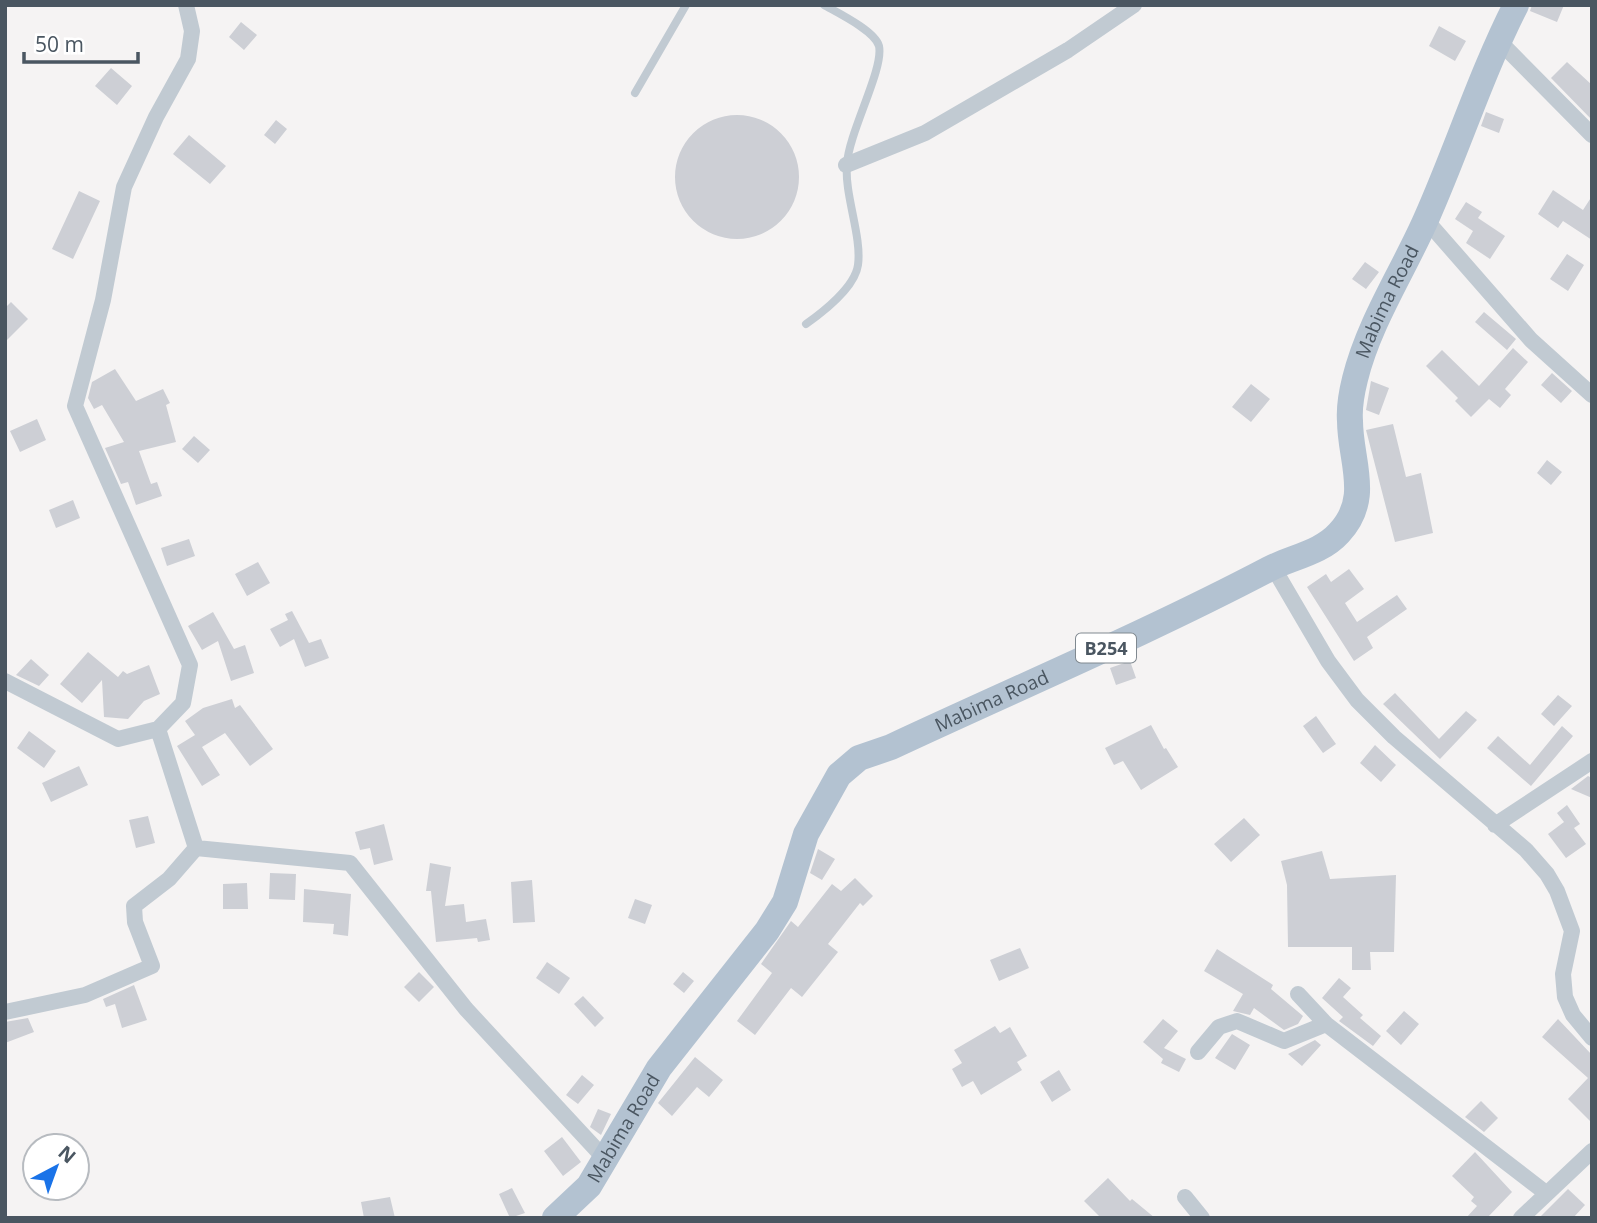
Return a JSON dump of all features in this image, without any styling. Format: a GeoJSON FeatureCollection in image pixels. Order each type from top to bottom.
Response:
{"type":"FeatureCollection","features":[{"type":"Feature","properties":{"kind":"main road","name":"Mabima Road"},"geometry":{"type":"LineString","coordinates":[[555,1218],[589,1186],[607,1160],[635,1104],[659,1068],[767,931],[785,902],[806,834],[839,775],[859,758],[891,747],[1189,610],[1273,567],[1318,549],[1339,533],[1353,513],[1359,494],[1349,420],[1355,378],[1378,319],[1426,220],[1498,40],[1516,5]]}},
{"type":"Feature","properties":{"kind":"street"},"geometry":{"type":"LineString","coordinates":[[5,681],[118,739],[158,729],[183,703],[190,665],[75,406],[103,300],[124,187],[156,117],[188,59],[192,31],[186,5]]}},
{"type":"Feature","properties":{"kind":"street"},"geometry":{"type":"LineString","coordinates":[[846,165],[925,133],[1068,50],[1135,5]]}},
{"type":"Feature","properties":{"kind":"street"},"geometry":{"type":"LineString","coordinates":[[1498,40],[1592,135]]}},
{"type":"Feature","properties":{"kind":"street"},"geometry":{"type":"LineString","coordinates":[[1426,220],[1531,340],[1592,395]]}},
{"type":"Feature","properties":{"kind":"street"},"geometry":{"type":"LineString","coordinates":[[1273,567],[1328,661],[1357,700],[1394,737],[1547,874],[1557,891],[1572,932],[1563,974],[1564,997],[1573,1015],[1592,1038]]}},
{"type":"Feature","properties":{"kind":"street"},"geometry":{"type":"LineString","coordinates":[[158,729],[196,848]]}},
{"type":"Feature","properties":{"kind":"street"},"geometry":{"type":"LineString","coordinates":[[1495,825],[1592,761]]}},
{"type":"Feature","properties":{"kind":"street"},"geometry":{"type":"LineString","coordinates":[[196,848],[351,863],[466,1009],[607,1160]]}},
{"type":"Feature","properties":{"kind":"street"},"geometry":{"type":"LineString","coordinates":[[5,1013],[85,995],[152,966],[135,922],[134,906],[169,878],[196,848]]}},
{"type":"Feature","properties":{"kind":"street"},"geometry":{"type":"LineString","coordinates":[[1298,994],[1326,1024],[1546,1193]]}},
{"type":"Feature","properties":{"kind":"street"},"geometry":{"type":"LineString","coordinates":[[1198,1052],[1219,1027],[1237,1021],[1284,1041],[1326,1024]]}},
{"type":"Feature","properties":{"kind":"street"},"geometry":{"type":"LineString","coordinates":[[1521,1218],[1592,1151]]}},
{"type":"Feature","properties":{"kind":"street"},"geometry":{"type":"LineString","coordinates":[[1185,1197],[1202,1218]]}},
{"type":"Feature","properties":{"kind":"lane"},"geometry":{"type":"LineString","coordinates":[[635,93],[686,5]]}},
{"type":"Feature","properties":{"kind":"lane"},"geometry":{"type":"LineString","coordinates":[[806,324],[834,304],[858,266],[846,165],[858,117],[877,70],[879,47],[874,37],[824,5]]}},
{"type":"Feature","properties":{"kind":"building"},"geometry":{"type":"Polygon","coordinates":[[[1532,5],[1564,5],[1557,22],[1530,11],[1532,5]]]}},
{"type":"Feature","properties":{"kind":"building"},"geometry":{"type":"Polygon","coordinates":[[[241,22],[257,35],[244,50],[229,37],[241,22]]]}},
{"type":"Feature","properties":{"kind":"building"},"geometry":{"type":"Polygon","coordinates":[[[1439,26],[1466,41],[1455,61],[1429,46],[1439,26]]]}},
{"type":"Feature","properties":{"kind":"building"},"geometry":{"type":"Polygon","coordinates":[[[1567,62],[1592,85],[1592,120],[1551,78],[1567,62]]]}},
{"type":"Feature","properties":{"kind":"building"},"geometry":{"type":"Polygon","coordinates":[[[111,68],[132,86],[117,105],[95,86],[111,68]]]}},
{"type":"Feature","properties":{"kind":"building"},"geometry":{"type":"Polygon","coordinates":[[[1486,112],[1504,119],[1499,133],[1481,126],[1486,112]]]}},
{"type":"Feature","properties":{"kind":"building"},"geometry":{"type":"Polygon","coordinates":[[[737,115],[761,120],[781,133],[794,153],[799,177],[794,201],[781,221],[761,234],[737,239],[713,234],[693,221],[680,201],[675,177],[680,153],[693,133],[713,120],[737,115]]]}},
{"type":"Feature","properties":{"kind":"building"},"geometry":{"type":"Polygon","coordinates":[[[276,120],[287,129],[275,144],[264,135],[276,120]]]}},
{"type":"Feature","properties":{"kind":"building"},"geometry":{"type":"Polygon","coordinates":[[[189,135],[226,166],[210,184],[173,154],[189,135]]]}},
{"type":"Feature","properties":{"kind":"building"},"geometry":{"type":"Polygon","coordinates":[[[1553,190],[1583,210],[1592,196],[1592,240],[1563,221],[1558,228],[1538,214],[1553,190]]]}},
{"type":"Feature","properties":{"kind":"building"},"geometry":{"type":"Polygon","coordinates":[[[79,191],[100,201],[73,259],[52,249],[79,191]]]}},
{"type":"Feature","properties":{"kind":"building"},"geometry":{"type":"Polygon","coordinates":[[[1466,202],[1482,212],[1478,218],[1505,236],[1490,259],[1466,243],[1473,231],[1455,219],[1466,202]]]}},
{"type":"Feature","properties":{"kind":"building"},"geometry":{"type":"Polygon","coordinates":[[[1567,254],[1584,265],[1568,291],[1550,279],[1567,254]]]}},
{"type":"Feature","properties":{"kind":"building"},"geometry":{"type":"Polygon","coordinates":[[[1365,262],[1379,272],[1366,289],[1352,279],[1365,262]]]}},
{"type":"Feature","properties":{"kind":"building"},"geometry":{"type":"Polygon","coordinates":[[[11,302],[28,319],[5,342],[5,308],[11,302]]]}},
{"type":"Feature","properties":{"kind":"building"},"geometry":{"type":"Polygon","coordinates":[[[1484,312],[1516,339],[1507,350],[1475,322],[1484,312]]]}},
{"type":"Feature","properties":{"kind":"building"},"geometry":{"type":"Polygon","coordinates":[[[1513,348],[1528,362],[1505,389],[1511,395],[1500,408],[1489,399],[1471,417],[1455,401],[1458,398],[1426,366],[1442,350],[1479,386],[1513,348]]]}},
{"type":"Feature","properties":{"kind":"building"},"geometry":{"type":"Polygon","coordinates":[[[115,369],[136,401],[163,389],[170,403],[166,405],[176,442],[139,451],[151,484],[157,482],[162,496],[136,505],[128,482],[121,484],[105,448],[124,442],[102,405],[94,409],[88,398],[92,382],[115,369]]]}},
{"type":"Feature","properties":{"kind":"building"},"geometry":{"type":"Polygon","coordinates":[[[1552,373],[1572,391],[1561,403],[1541,385],[1552,373]]]}},
{"type":"Feature","properties":{"kind":"building"},"geometry":{"type":"Polygon","coordinates":[[[1371,381],[1389,388],[1379,415],[1366,410],[1371,381]]]}},
{"type":"Feature","properties":{"kind":"building"},"geometry":{"type":"Polygon","coordinates":[[[1251,384],[1270,399],[1251,422],[1232,407],[1251,384]]]}},
{"type":"Feature","properties":{"kind":"building"},"geometry":{"type":"Polygon","coordinates":[[[37,419],[46,440],[20,452],[10,431],[37,419]]]}},
{"type":"Feature","properties":{"kind":"building"},"geometry":{"type":"Polygon","coordinates":[[[1393,424],[1406,477],[1421,473],[1433,533],[1395,542],[1366,430],[1393,424]]]}},
{"type":"Feature","properties":{"kind":"building"},"geometry":{"type":"Polygon","coordinates":[[[194,436],[210,450],[198,463],[182,449],[194,436]]]}},
{"type":"Feature","properties":{"kind":"building"},"geometry":{"type":"Polygon","coordinates":[[[1547,460],[1562,472],[1551,485],[1537,473],[1547,460]]]}},
{"type":"Feature","properties":{"kind":"building"},"geometry":{"type":"Polygon","coordinates":[[[73,500],[80,518],[56,528],[49,510],[73,500]]]}},
{"type":"Feature","properties":{"kind":"building"},"geometry":{"type":"Polygon","coordinates":[[[189,539],[195,556],[167,566],[161,548],[189,539]]]}},
{"type":"Feature","properties":{"kind":"building"},"geometry":{"type":"Polygon","coordinates":[[[258,562],[270,583],[247,596],[235,574],[258,562]]]}},
{"type":"Feature","properties":{"kind":"building"},"geometry":{"type":"Polygon","coordinates":[[[1349,569],[1364,589],[1345,603],[1357,622],[1397,595],[1407,609],[1367,637],[1373,648],[1354,661],[1307,587],[1326,574],[1331,582],[1349,569]]]}},
{"type":"Feature","properties":{"kind":"building"},"geometry":{"type":"Polygon","coordinates":[[[292,611],[309,643],[321,639],[329,658],[305,667],[294,639],[280,647],[270,629],[288,620],[285,614],[292,611]]]}},
{"type":"Feature","properties":{"kind":"building"},"geometry":{"type":"Polygon","coordinates":[[[213,612],[234,649],[245,645],[254,673],[231,681],[218,641],[202,650],[188,626],[213,612]]]}},
{"type":"Feature","properties":{"kind":"building"},"geometry":{"type":"Polygon","coordinates":[[[88,652],[118,677],[123,671],[127,674],[149,665],[160,694],[144,701],[128,719],[104,717],[102,680],[82,703],[60,684],[88,652]]]}},
{"type":"Feature","properties":{"kind":"building"},"geometry":{"type":"Polygon","coordinates":[[[31,659],[49,675],[39,686],[16,675],[31,659]]]}},
{"type":"Feature","properties":{"kind":"building"},"geometry":{"type":"Polygon","coordinates":[[[1130,661],[1136,678],[1116,685],[1110,668],[1130,661]]]}},
{"type":"Feature","properties":{"kind":"building"},"geometry":{"type":"Polygon","coordinates":[[[1395,693],[1439,739],[1466,711],[1477,720],[1440,759],[1383,704],[1395,693]]]}},
{"type":"Feature","properties":{"kind":"building"},"geometry":{"type":"Polygon","coordinates":[[[1558,695],[1572,706],[1554,726],[1541,714],[1558,695]]]}},
{"type":"Feature","properties":{"kind":"building"},"geometry":{"type":"Polygon","coordinates":[[[232,699],[235,708],[240,705],[273,749],[250,766],[225,733],[202,747],[220,775],[202,786],[177,746],[195,735],[185,721],[203,708],[232,699]]]}},
{"type":"Feature","properties":{"kind":"building"},"geometry":{"type":"Polygon","coordinates":[[[1316,716],[1336,744],[1323,753],[1303,726],[1316,716]]]}},
{"type":"Feature","properties":{"kind":"building"},"geometry":{"type":"Polygon","coordinates":[[[1151,725],[1178,767],[1141,790],[1123,761],[1114,765],[1105,748],[1151,725]]]}},
{"type":"Feature","properties":{"kind":"building"},"geometry":{"type":"Polygon","coordinates":[[[1562,726],[1573,736],[1531,786],[1487,748],[1498,736],[1530,765],[1562,726]]]}},
{"type":"Feature","properties":{"kind":"building"},"geometry":{"type":"Polygon","coordinates":[[[29,731],[56,751],[44,768],[17,748],[29,731]]]}},
{"type":"Feature","properties":{"kind":"building"},"geometry":{"type":"Polygon","coordinates":[[[1375,745],[1396,765],[1381,782],[1360,763],[1375,745]]]}},
{"type":"Feature","properties":{"kind":"building"},"geometry":{"type":"Polygon","coordinates":[[[79,766],[88,785],[51,802],[42,783],[79,766]]]}},
{"type":"Feature","properties":{"kind":"building"},"geometry":{"type":"Polygon","coordinates":[[[1588,776],[1592,778],[1592,798],[1571,789],[1588,776]]]}},
{"type":"Feature","properties":{"kind":"building"},"geometry":{"type":"Polygon","coordinates":[[[1567,805],[1580,824],[1574,828],[1586,844],[1566,858],[1548,834],[1564,822],[1557,813],[1567,805]]]}},
{"type":"Feature","properties":{"kind":"building"},"geometry":{"type":"Polygon","coordinates":[[[148,816],[155,843],[136,848],[129,820],[148,816]]]}},
{"type":"Feature","properties":{"kind":"building"},"geometry":{"type":"Polygon","coordinates":[[[1244,818],[1260,835],[1231,862],[1214,844],[1244,818]]]}},
{"type":"Feature","properties":{"kind":"building"},"geometry":{"type":"Polygon","coordinates":[[[384,824],[393,860],[374,865],[370,848],[360,850],[355,832],[384,824]]]}},
{"type":"Feature","properties":{"kind":"building"},"geometry":{"type":"Polygon","coordinates":[[[818,849],[835,859],[822,880],[810,873],[818,849]]]}},
{"type":"Feature","properties":{"kind":"building"},"geometry":{"type":"Polygon","coordinates":[[[1322,851],[1330,879],[1396,875],[1394,952],[1370,952],[1371,970],[1352,970],[1352,947],[1288,947],[1287,885],[1281,861],[1322,851]]]}},
{"type":"Feature","properties":{"kind":"building"},"geometry":{"type":"Polygon","coordinates":[[[430,863],[451,867],[445,906],[464,904],[466,922],[486,919],[490,940],[478,942],[477,938],[436,942],[431,891],[426,891],[430,863]]]}},
{"type":"Feature","properties":{"kind":"building"},"geometry":{"type":"Polygon","coordinates":[[[270,873],[296,874],[295,900],[269,899],[270,873]]]}},
{"type":"Feature","properties":{"kind":"building"},"geometry":{"type":"Polygon","coordinates":[[[855,878],[873,896],[863,906],[860,903],[828,944],[838,952],[802,997],[791,988],[755,1035],[737,1021],[772,973],[761,964],[791,921],[798,927],[832,884],[841,891],[855,878]]]}},
{"type":"Feature","properties":{"kind":"building"},"geometry":{"type":"Polygon","coordinates":[[[532,880],[535,922],[513,923],[511,882],[532,880]]]}},
{"type":"Feature","properties":{"kind":"building"},"geometry":{"type":"Polygon","coordinates":[[[247,883],[248,909],[223,909],[223,884],[247,883]]]}},
{"type":"Feature","properties":{"kind":"building"},"geometry":{"type":"Polygon","coordinates":[[[304,889],[351,894],[348,936],[333,934],[334,924],[303,922],[304,889]]]}},
{"type":"Feature","properties":{"kind":"building"},"geometry":{"type":"Polygon","coordinates":[[[635,899],[652,905],[645,924],[628,918],[635,899]]]}},
{"type":"Feature","properties":{"kind":"building"},"geometry":{"type":"Polygon","coordinates":[[[1020,948],[1029,968],[999,981],[990,960],[1020,948]]]}},
{"type":"Feature","properties":{"kind":"building"},"geometry":{"type":"Polygon","coordinates":[[[1217,949],[1273,985],[1271,989],[1303,1016],[1298,1024],[1284,1030],[1254,1008],[1250,1015],[1233,1011],[1243,994],[1204,971],[1217,949]]]}},
{"type":"Feature","properties":{"kind":"building"},"geometry":{"type":"Polygon","coordinates":[[[547,962],[570,978],[559,994],[536,978],[547,962]]]}},
{"type":"Feature","properties":{"kind":"building"},"geometry":{"type":"Polygon","coordinates":[[[419,972],[434,987],[419,1002],[404,987],[419,972]]]}},
{"type":"Feature","properties":{"kind":"building"},"geometry":{"type":"Polygon","coordinates":[[[683,972],[694,981],[684,993],[673,984],[683,972]]]}},
{"type":"Feature","properties":{"kind":"building"},"geometry":{"type":"Polygon","coordinates":[[[1339,978],[1351,988],[1343,997],[1363,1015],[1360,1018],[1381,1036],[1373,1046],[1339,1021],[1343,1017],[1322,998],[1339,978]]]}},
{"type":"Feature","properties":{"kind":"building"},"geometry":{"type":"Polygon","coordinates":[[[134,985],[147,1020],[122,1028],[115,1004],[106,1007],[103,999],[134,985]]]}},
{"type":"Feature","properties":{"kind":"building"},"geometry":{"type":"Polygon","coordinates":[[[583,996],[604,1018],[595,1027],[574,1004],[583,996]]]}},
{"type":"Feature","properties":{"kind":"building"},"geometry":{"type":"Polygon","coordinates":[[[1404,1011],[1419,1024],[1401,1045],[1386,1031],[1404,1011]]]}},
{"type":"Feature","properties":{"kind":"building"},"geometry":{"type":"Polygon","coordinates":[[[28,1018],[34,1032],[5,1043],[5,1022],[28,1018]]]}},
{"type":"Feature","properties":{"kind":"building"},"geometry":{"type":"Polygon","coordinates":[[[1163,1019],[1178,1031],[1164,1048],[1186,1059],[1179,1072],[1161,1063],[1163,1059],[1143,1042],[1163,1019]]]}},
{"type":"Feature","properties":{"kind":"building"},"geometry":{"type":"Polygon","coordinates":[[[1558,1019],[1592,1055],[1592,1123],[1568,1099],[1588,1078],[1542,1037],[1558,1019]]]}},
{"type":"Feature","properties":{"kind":"building"},"geometry":{"type":"Polygon","coordinates":[[[995,1026],[1000,1033],[1010,1027],[1027,1056],[1017,1062],[1022,1070],[981,1095],[973,1081],[962,1087],[952,1069],[962,1063],[954,1050],[995,1026]]]}},
{"type":"Feature","properties":{"kind":"building"},"geometry":{"type":"Polygon","coordinates":[[[1232,1034],[1250,1045],[1235,1070],[1215,1058],[1232,1034]]]}},
{"type":"Feature","properties":{"kind":"building"},"geometry":{"type":"Polygon","coordinates":[[[1315,1040],[1321,1045],[1302,1066],[1288,1054],[1315,1040]]]}},
{"type":"Feature","properties":{"kind":"building"},"geometry":{"type":"Polygon","coordinates":[[[695,1057],[723,1080],[709,1097],[697,1087],[672,1116],[658,1103],[695,1057]]]}},
{"type":"Feature","properties":{"kind":"building"},"geometry":{"type":"Polygon","coordinates":[[[1059,1070],[1071,1090],[1052,1102],[1040,1082],[1059,1070]]]}},
{"type":"Feature","properties":{"kind":"building"},"geometry":{"type":"Polygon","coordinates":[[[582,1075],[594,1085],[578,1104],[566,1095],[582,1075]]]}},
{"type":"Feature","properties":{"kind":"building"},"geometry":{"type":"Polygon","coordinates":[[[1481,1101],[1498,1118],[1484,1132],[1465,1117],[1481,1101]]]}},
{"type":"Feature","properties":{"kind":"building"},"geometry":{"type":"Polygon","coordinates":[[[598,1109],[611,1114],[601,1135],[590,1127],[598,1109]]]}},
{"type":"Feature","properties":{"kind":"building"},"geometry":{"type":"Polygon","coordinates":[[[562,1137],[581,1162],[563,1176],[544,1151],[562,1137]]]}},
{"type":"Feature","properties":{"kind":"building"},"geometry":{"type":"Polygon","coordinates":[[[1475,1152],[1512,1192],[1487,1218],[1466,1218],[1477,1206],[1471,1201],[1474,1197],[1452,1176],[1475,1152]]]}},
{"type":"Feature","properties":{"kind":"building"},"geometry":{"type":"Polygon","coordinates":[[[1108,1178],[1130,1201],[1132,1199],[1155,1218],[1101,1218],[1084,1201],[1108,1178]]]}},
{"type":"Feature","properties":{"kind":"building"},"geometry":{"type":"Polygon","coordinates":[[[512,1188],[525,1213],[510,1218],[499,1194],[512,1188]]]}},
{"type":"Feature","properties":{"kind":"building"},"geometry":{"type":"Polygon","coordinates":[[[1568,1189],[1585,1205],[1573,1218],[1539,1218],[1568,1189]]]}},
{"type":"Feature","properties":{"kind":"building"},"geometry":{"type":"Polygon","coordinates":[[[390,1197],[395,1218],[364,1218],[361,1202],[390,1197]]]}}]}
